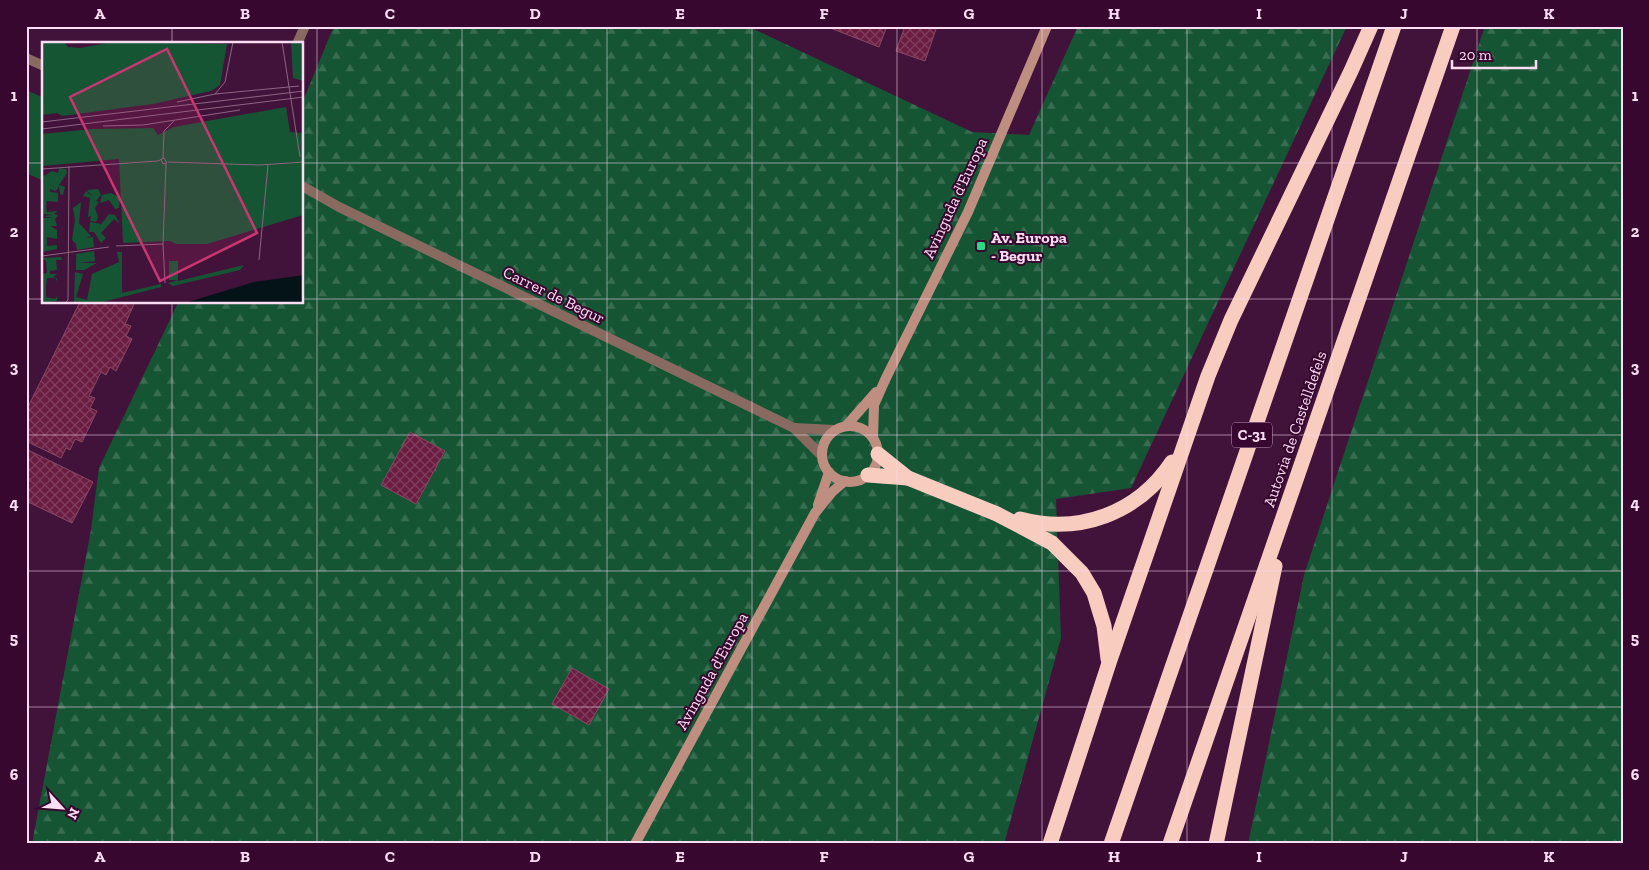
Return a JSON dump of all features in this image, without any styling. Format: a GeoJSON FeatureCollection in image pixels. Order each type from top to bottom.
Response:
{"type":"FeatureCollection","features":[{"type":"Feature","properties":{"kind":"highway"},"geometry":{"type":"LineString","coordinates":[[1050,844],[1109,663],[1189,430],[1230,320],[1352,71],[1371,26]]}},
{"type":"Feature","properties":{"kind":"highway","name":"C-31"},"geometry":{"type":"LineString","coordinates":[[1111,844],[1394,26]]}},
{"type":"Feature","properties":{"kind":"highway","name":"Autovia de Castelldefels"},"geometry":{"type":"LineString","coordinates":[[1170,844],[1453,26]]}},
{"type":"Feature","properties":{"kind":"highway"},"geometry":{"type":"LineString","coordinates":[[997,514],[1032,522],[1061,525],[1084,522],[1113,513],[1140,499],[1161,479],[1176,458],[1189,430]]}},
{"type":"Feature","properties":{"kind":"highway"},"geometry":{"type":"LineString","coordinates":[[878,454],[908,478],[997,514],[1052,543],[1082,573],[1094,593],[1104,626],[1109,663]]}},
{"type":"Feature","properties":{"kind":"highway"},"geometry":{"type":"LineString","coordinates":[[868,475],[908,478]]}},
{"type":"Feature","properties":{"kind":"highway"},"geometry":{"type":"LineString","coordinates":[[1216,844],[1290,499]]}},
{"type":"Feature","properties":{"kind":"street"},"geometry":{"type":"LineString","coordinates":[[298,42],[305,26]]}},
{"type":"Feature","properties":{"kind":"street","name":"Avinguda d'Europa"},"geometry":{"type":"LineString","coordinates":[[873,438],[874,405],[884,380],[968,212],[1046,26]]}},
{"type":"Feature","properties":{"kind":"street"},"geometry":{"type":"LineString","coordinates":[[26,58],[42,65]]}},
{"type":"Feature","properties":{"kind":"street","name":"Carrer de Begur"},"geometry":{"type":"LineString","coordinates":[[304,187],[348,211],[794,428],[822,456]]}},
{"type":"Feature","properties":{"kind":"street","name":"Avinguda d'Europa"},"geometry":{"type":"LineString","coordinates":[[846,426],[856,418],[884,380]]}},
{"type":"Feature","properties":{"kind":"street"},"geometry":{"type":"LineString","coordinates":[[846,426],[862,428],[873,438],[878,454],[876,464],[868,475],[861,480],[845,481],[836,478],[829,472],[822,456],[825,441],[835,430],[846,426]]}},
{"type":"Feature","properties":{"kind":"street","name":"Carrer de Begur"},"geometry":{"type":"LineString","coordinates":[[794,428],[835,430]]}},
{"type":"Feature","properties":{"kind":"street","name":"Avinguda d'Europa"},"geometry":{"type":"LineString","coordinates":[[635,844],[815,513],[829,472]]}},
{"type":"Feature","properties":{"kind":"street","name":"Avinguda d'Europa"},"geometry":{"type":"LineString","coordinates":[[815,513],[832,492],[845,481]]}},
{"type":"Feature","properties":{"kind":"green space"},"geometry":{"type":"Polygon","coordinates":[[[334,26],[747,26],[972,132],[1029,135],[1078,26],[1347,26],[1131,488],[1056,499],[1061,638],[1004,844],[32,844],[91,530],[99,468],[178,304],[304,304],[304,99],[334,26]]]}},
{"type":"Feature","properties":{"kind":"green space"},"geometry":{"type":"Polygon","coordinates":[[[1485,26],[1623,26],[1623,844],[1248,844],[1304,575],[1485,26]]]}},
{"type":"Feature","properties":{"kind":"green space"},"geometry":{"type":"Polygon","coordinates":[[[26,90],[42,97],[42,180],[26,173],[26,90]]]}},
{"type":"Feature","properties":{"kind":"building"},"geometry":{"type":"Polygon","coordinates":[[[825,26],[887,26],[879,47],[825,26]]]}},
{"type":"Feature","properties":{"kind":"building"},"geometry":{"type":"Polygon","coordinates":[[[905,26],[937,26],[925,61],[896,51],[905,26]]]}},
{"type":"Feature","properties":{"kind":"building"},"geometry":{"type":"Polygon","coordinates":[[[79,304],[134,304],[125,324],[131,326],[126,336],[132,339],[116,371],[110,367],[106,375],[101,372],[89,396],[95,398],[90,408],[97,411],[82,442],[75,439],[70,450],[66,448],[61,458],[26,441],[26,411],[79,304]]]}},
{"type":"Feature","properties":{"kind":"building"},"geometry":{"type":"Polygon","coordinates":[[[410,432],[445,451],[416,504],[381,485],[410,432]]]}},
{"type":"Feature","properties":{"kind":"building"},"geometry":{"type":"Polygon","coordinates":[[[26,449],[93,482],[72,523],[26,501],[26,449]]]}},
{"type":"Feature","properties":{"kind":"building"},"geometry":{"type":"Polygon","coordinates":[[[572,668],[609,689],[589,725],[552,704],[572,668]]]}},
{"type":"Feature","properties":{"kind":"place","name":"Av. Europa - Begur"},"geometry":{"type":"Point","coordinates":[981,246]}}]}
